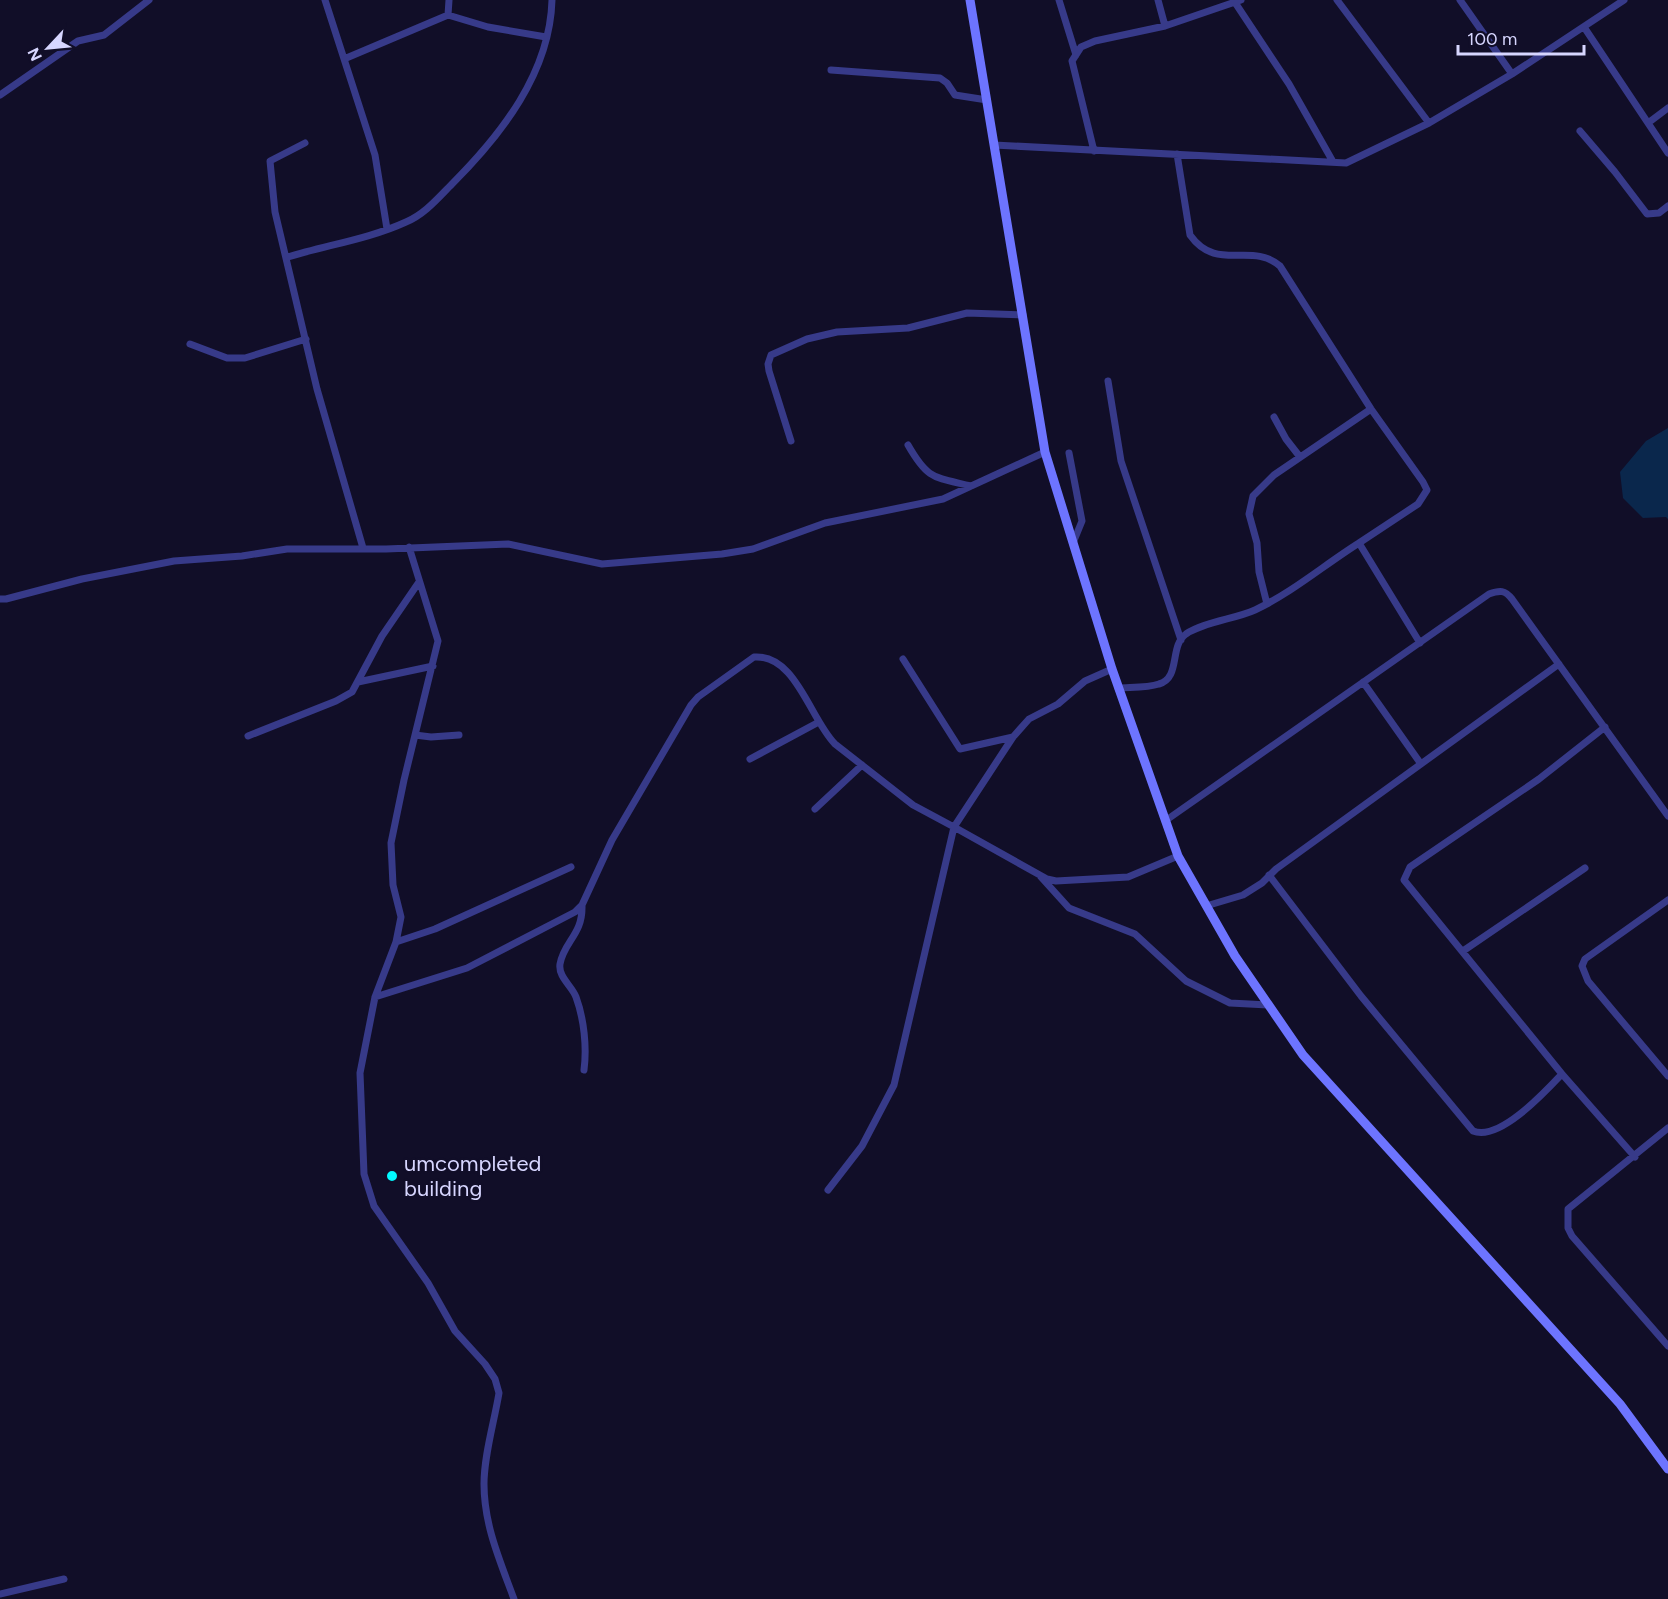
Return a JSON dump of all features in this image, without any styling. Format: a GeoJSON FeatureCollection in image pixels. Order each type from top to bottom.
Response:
{"type":"FeatureCollection","features":[{"type":"Feature","properties":{"kind":"main road"},"geometry":{"type":"LineString","coordinates":[[970,0],[1045,452],[1118,688],[1178,856],[1235,956],[1303,1055],[1620,1404],[1668,1469]]}},
{"type":"Feature","properties":{"kind":"street"},"geometry":{"type":"LineString","coordinates":[[0,95],[78,41],[104,35],[149,0]]}},
{"type":"Feature","properties":{"kind":"street"},"geometry":{"type":"LineString","coordinates":[[325,0],[375,155],[387,229]]}},
{"type":"Feature","properties":{"kind":"street"},"geometry":{"type":"LineString","coordinates":[[448,15],[449,0]]}},
{"type":"Feature","properties":{"kind":"street"},"geometry":{"type":"LineString","coordinates":[[288,257],[387,229],[424,211],[479,158],[501,131],[528,87],[546,38],[552,0]]}},
{"type":"Feature","properties":{"kind":"street"},"geometry":{"type":"LineString","coordinates":[[1059,0],[1076,55]]}},
{"type":"Feature","properties":{"kind":"street"},"geometry":{"type":"LineString","coordinates":[[1158,0],[1165,26]]}},
{"type":"Feature","properties":{"kind":"street"},"geometry":{"type":"LineString","coordinates":[[1337,0],[1429,123]]}},
{"type":"Feature","properties":{"kind":"street"},"geometry":{"type":"LineString","coordinates":[[1460,0],[1512,74]]}},
{"type":"Feature","properties":{"kind":"street"},"geometry":{"type":"LineString","coordinates":[[994,145],[1332,160],[1346,163],[1429,123],[1512,74],[1624,0]]}},
{"type":"Feature","properties":{"kind":"street"},"geometry":{"type":"LineString","coordinates":[[1094,151],[1072,61],[1081,47],[1095,41],[1165,26],[1239,2],[1332,160]]}},
{"type":"Feature","properties":{"kind":"street"},"geometry":{"type":"LineString","coordinates":[[345,59],[448,15],[488,27],[546,38]]}},
{"type":"Feature","properties":{"kind":"street"},"geometry":{"type":"LineString","coordinates":[[1584,27],[1668,153]]}},
{"type":"Feature","properties":{"kind":"street"},"geometry":{"type":"LineString","coordinates":[[831,70],[940,78],[947,83],[955,95],[987,100]]}},
{"type":"Feature","properties":{"kind":"street"},"geometry":{"type":"LineString","coordinates":[[1648,123],[1668,108]]}},
{"type":"Feature","properties":{"kind":"street"},"geometry":{"type":"LineString","coordinates":[[1580,131],[1647,214],[1659,213],[1668,206]]}},
{"type":"Feature","properties":{"kind":"street"},"geometry":{"type":"LineString","coordinates":[[305,143],[270,161],[275,212],[288,257],[316,388],[363,548]]}},
{"type":"Feature","properties":{"kind":"street"},"geometry":{"type":"LineString","coordinates":[[1177,154],[1190,235],[1195,242],[1212,254],[1270,258],[1280,266],[1371,409],[1427,490],[1418,504],[1319,568],[1302,584],[1267,604],[1229,620],[1194,630],[1181,640]]}},
{"type":"Feature","properties":{"kind":"street"},"geometry":{"type":"LineString","coordinates":[[791,441],[769,371],[768,364],[771,355],[807,339],[837,332],[908,328],[967,313],[1023,315]]}},
{"type":"Feature","properties":{"kind":"street"},"geometry":{"type":"LineString","coordinates":[[190,344],[227,358],[245,357],[306,339]]}},
{"type":"Feature","properties":{"kind":"street"},"geometry":{"type":"LineString","coordinates":[[1108,381],[1121,461],[1181,640],[1172,674],[1167,680],[1161,684],[1118,688]]}},
{"type":"Feature","properties":{"kind":"street"},"geometry":{"type":"LineString","coordinates":[[1267,604],[1259,572],[1257,543],[1249,513],[1253,496],[1274,475],[1371,409]]}},
{"type":"Feature","properties":{"kind":"street"},"geometry":{"type":"LineString","coordinates":[[1274,417],[1286,439],[1300,457]]}},
{"type":"Feature","properties":{"kind":"street"},"geometry":{"type":"LineString","coordinates":[[908,445],[924,472],[971,486]]}},
{"type":"Feature","properties":{"kind":"street"},"geometry":{"type":"LineString","coordinates":[[0,598],[6,599],[82,579],[174,561],[242,556],[287,549],[508,544],[602,564],[722,554],[753,549],[825,523],[943,499],[1045,452]]}},
{"type":"Feature","properties":{"kind":"street"},"geometry":{"type":"LineString","coordinates":[[1069,453],[1082,521],[1073,543]]}},
{"type":"Feature","properties":{"kind":"street"},"geometry":{"type":"LineString","coordinates":[[1359,543],[1420,643]]}},
{"type":"Feature","properties":{"kind":"street"},"geometry":{"type":"LineString","coordinates":[[409,547],[438,641],[392,843],[393,885],[401,917],[396,942],[375,997],[360,1073],[364,1174],[374,1206],[428,1283],[455,1331],[495,1379],[499,1394],[484,1482],[485,1510],[490,1536],[514,1599]]}},
{"type":"Feature","properties":{"kind":"street"},"geometry":{"type":"LineString","coordinates":[[248,736],[336,701],[352,692],[382,636],[419,582]]}},
{"type":"Feature","properties":{"kind":"street"},"geometry":{"type":"LineString","coordinates":[[1165,821],[1489,594],[1499,591],[1506,592],[1512,599],[1668,816]]}},
{"type":"Feature","properties":{"kind":"street"},"geometry":{"type":"LineString","coordinates":[[584,1070],[586,1051],[576,998],[562,976],[560,964],[581,925],[582,904],[612,840],[698,697],[754,657],[764,656],[789,674],[818,723],[835,744],[862,765],[927,814],[1039,875],[1056,880],[1128,877],[1178,856]]}},
{"type":"Feature","properties":{"kind":"street"},"geometry":{"type":"LineString","coordinates":[[903,659],[960,749],[1013,738]]}},
{"type":"Feature","properties":{"kind":"street"},"geometry":{"type":"LineString","coordinates":[[1206,906],[1243,895],[1559,664]]}},
{"type":"Feature","properties":{"kind":"street"},"geometry":{"type":"LineString","coordinates":[[358,682],[433,666]]}},
{"type":"Feature","properties":{"kind":"street"},"geometry":{"type":"LineString","coordinates":[[828,1190],[862,1146],[894,1085],[954,827],[1013,738],[1036,714],[1058,704],[1084,681],[1112,669]]}},
{"type":"Feature","properties":{"kind":"street"},"geometry":{"type":"LineString","coordinates":[[1363,682],[1421,764]]}},
{"type":"Feature","properties":{"kind":"street"},"geometry":{"type":"LineString","coordinates":[[750,759],[818,723]]}},
{"type":"Feature","properties":{"kind":"street"},"geometry":{"type":"LineString","coordinates":[[1605,727],[1539,779],[1410,867],[1405,874],[1407,886],[1562,1074],[1635,1157]]}},
{"type":"Feature","properties":{"kind":"street"},"geometry":{"type":"LineString","coordinates":[[415,735],[431,738],[459,735]]}},
{"type":"Feature","properties":{"kind":"street"},"geometry":{"type":"LineString","coordinates":[[815,809],[862,765]]}},
{"type":"Feature","properties":{"kind":"street"},"geometry":{"type":"LineString","coordinates":[[396,942],[435,929],[571,867]]}},
{"type":"Feature","properties":{"kind":"street"},"geometry":{"type":"LineString","coordinates":[[1462,951],[1585,868]]}},
{"type":"Feature","properties":{"kind":"street"},"geometry":{"type":"LineString","coordinates":[[1039,875],[1069,908],[1135,934],[1186,981],[1230,1003],[1268,1005]]}},
{"type":"Feature","properties":{"kind":"street"},"geometry":{"type":"LineString","coordinates":[[1269,875],[1361,996],[1473,1131],[1479,1134],[1495,1131],[1542,1096],[1562,1074]]}},
{"type":"Feature","properties":{"kind":"street"},"geometry":{"type":"LineString","coordinates":[[1668,900],[1586,959],[1582,966],[1588,981],[1668,1076]]}},
{"type":"Feature","properties":{"kind":"street"},"geometry":{"type":"LineString","coordinates":[[375,997],[467,968],[567,916],[582,904]]}},
{"type":"Feature","properties":{"kind":"street"},"geometry":{"type":"LineString","coordinates":[[1668,1128],[1568,1209],[1568,1228],[1572,1236],[1668,1346]]}},
{"type":"Feature","properties":{"kind":"street"},"geometry":{"type":"LineString","coordinates":[[0,1594],[64,1579]]}},
{"type":"Feature","properties":{"kind":"water"},"geometry":{"type":"Polygon","coordinates":[[[1668,428],[1668,519],[1666,517],[1643,518],[1623,498],[1620,472],[1646,441],[1668,428]]]}},
{"type":"Feature","properties":{"kind":"place","name":"umcompleted building"},"geometry":{"type":"Point","coordinates":[392,1176]}}]}
